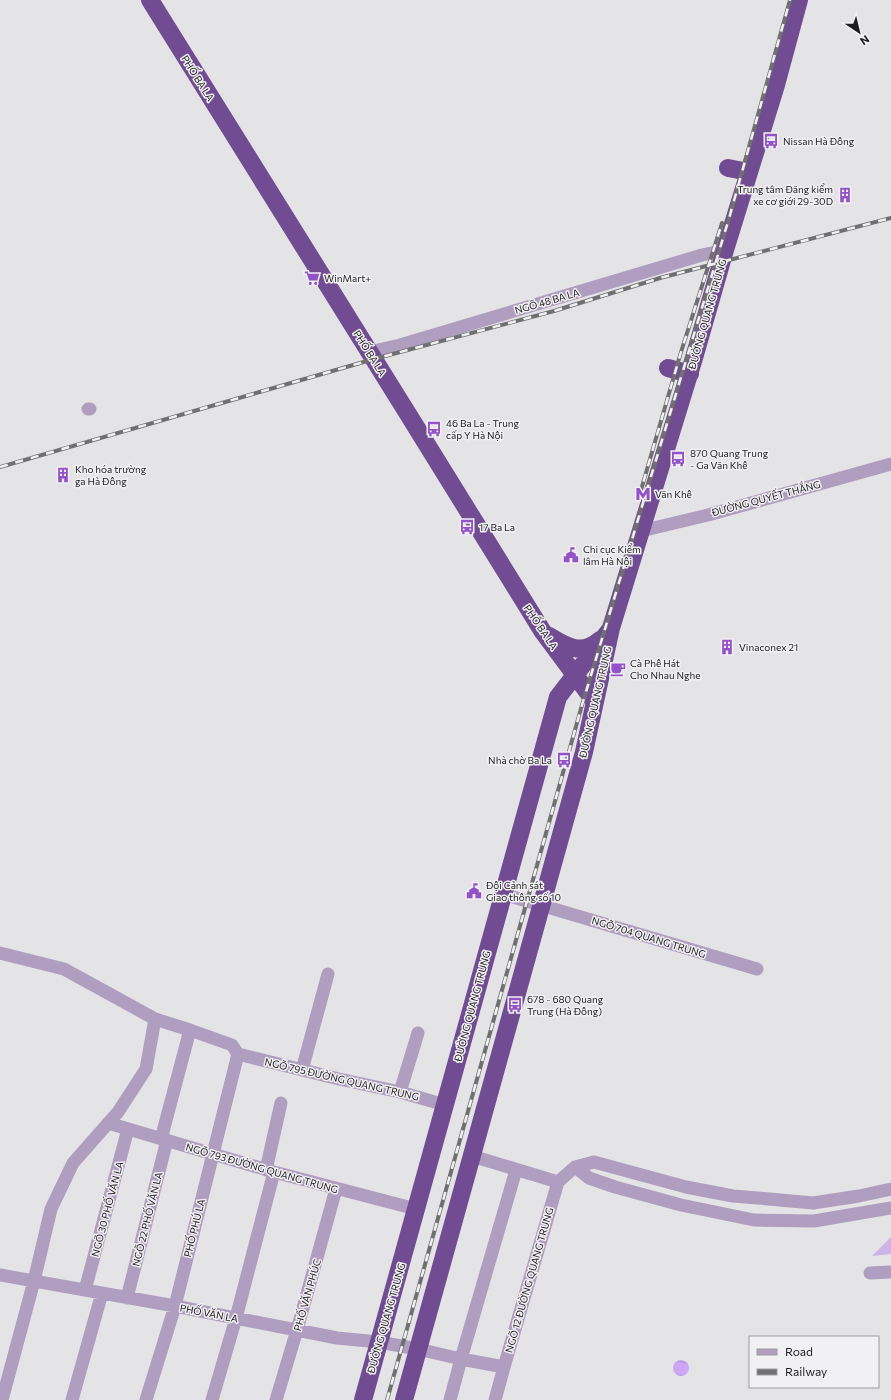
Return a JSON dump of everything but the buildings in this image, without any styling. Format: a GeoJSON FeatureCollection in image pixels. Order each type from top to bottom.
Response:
{"type":"FeatureCollection","features":[{"type":"Feature","properties":{"kind":"highway","name":"PHỐ BA LA"},"geometry":{"type":"LineString","coordinates":[[150,0],[543,632],[595,702]]}},
{"type":"Feature","properties":{"kind":"highway","name":"ĐƯỜNG QUANG TRUNG"},"geometry":{"type":"LineString","coordinates":[[404,1400],[584,752],[624,561],[641,531],[690,374],[725,250],[776,85],[799,0]]}},
{"type":"Feature","properties":{"kind":"highway"},"geometry":{"type":"LineString","coordinates":[[728,168],[749,172]]}},
{"type":"Feature","properties":{"kind":"highway"},"geometry":{"type":"LineString","coordinates":[[668,368],[690,374]]}},
{"type":"Feature","properties":{"kind":"highway","name":"ĐƯỜNG QUANG TRUNG"},"geometry":{"type":"LineString","coordinates":[[363,1400],[558,697],[611,628]]}},
{"type":"Feature","properties":{"kind":"highway"},"geometry":{"type":"LineString","coordinates":[[543,632],[563,645],[574,649],[583,649],[590,647],[611,628]]}},
{"type":"Feature","properties":{"kind":"highway"},"geometry":{"type":"LineString","coordinates":[[543,632],[556,661],[558,674],[558,697]]}},
{"type":"Feature","properties":{"kind":"street","name":"NGÕ 48 BA LA"},"geometry":{"type":"LineString","coordinates":[[369,352],[400,345],[702,255],[725,250]]}},
{"type":"Feature","properties":{"kind":"street","name":"ĐƯỜNG QUYẾT THẮNG"},"geometry":{"type":"LineString","coordinates":[[641,531],[715,513],[891,464]]}},
{"type":"Feature","properties":{"kind":"street","name":"NGÕ 704 QUANG TRUNG"},"geometry":{"type":"LineString","coordinates":[[503,894],[542,904],[645,937],[757,969]]}},
{"type":"Feature","properties":{"kind":"street"},"geometry":{"type":"LineString","coordinates":[[0,953],[64,969],[155,1019],[232,1045],[238,1054]]}},
{"type":"Feature","properties":{"kind":"street"},"geometry":{"type":"LineString","coordinates":[[302,1070],[328,974]]}},
{"type":"Feature","properties":{"kind":"street"},"geometry":{"type":"LineString","coordinates":[[2,1400],[52,1208],[73,1163],[118,1112],[146,1069],[155,1019]]}},
{"type":"Feature","properties":{"kind":"street","name":"NGÕ 22 PHỐ VĂN LA"},"geometry":{"type":"LineString","coordinates":[[127,1298],[190,1030]]}},
{"type":"Feature","properties":{"kind":"street"},"geometry":{"type":"LineString","coordinates":[[400,1092],[418,1033]]}},
{"type":"Feature","properties":{"kind":"street","name":"NGÕ 795 ĐƯỜNG QUANG TRUNG"},"geometry":{"type":"LineString","coordinates":[[238,1054],[339,1079],[400,1092],[445,1105]]}},
{"type":"Feature","properties":{"kind":"street","name":"PHỐ PHÚ LA"},"geometry":{"type":"LineString","coordinates":[[146,1400],[175,1306],[238,1054]]}},
{"type":"Feature","properties":{"kind":"street"},"geometry":{"type":"LineString","coordinates":[[212,1400],[236,1318],[270,1171],[281,1103]]}},
{"type":"Feature","properties":{"kind":"street","name":"NGÕ 793 ĐƯỜNG QUANG TRUNG"},"geometry":{"type":"LineString","coordinates":[[108,1123],[270,1171],[416,1209]]}},
{"type":"Feature","properties":{"kind":"street","name":"NGÕ 30 PHỐ VĂN LA"},"geometry":{"type":"LineString","coordinates":[[85,1290],[128,1128]]}},
{"type":"Feature","properties":{"kind":"street"},"geometry":{"type":"LineString","coordinates":[[472,1156],[558,1182],[575,1167],[594,1162],[686,1187],[733,1196],[813,1202],[859,1196],[891,1189]]}},
{"type":"Feature","properties":{"kind":"street"},"geometry":{"type":"LineString","coordinates":[[575,1167],[589,1178],[615,1187],[681,1205],[754,1220],[814,1221],[891,1208]]}},
{"type":"Feature","properties":{"kind":"street"},"geometry":{"type":"LineString","coordinates":[[450,1400],[516,1170]]}},
{"type":"Feature","properties":{"kind":"street","name":"NGÕ 12 ĐƯỜNG QUANG TRUNG"},"geometry":{"type":"LineString","coordinates":[[495,1400],[558,1182]]}},
{"type":"Feature","properties":{"kind":"street","name":"PHỐ VĂN PHÚC"},"geometry":{"type":"LineString","coordinates":[[276,1400],[336,1189]]}},
{"type":"Feature","properties":{"kind":"street"},"geometry":{"type":"LineString","coordinates":[[870,1274],[891,1272]]}},
{"type":"Feature","properties":{"kind":"street","name":"PHỐ VĂN LA"},"geometry":{"type":"LineString","coordinates":[[0,1275],[175,1306],[337,1338],[418,1348],[461,1359],[504,1366]]}},
{"type":"Feature","properties":{"kind":"street"},"geometry":{"type":"LineString","coordinates":[[72,1400],[102,1293]]}},
{"type":"Feature","properties":{"kind":"shaded area"},"geometry":{"type":"Polygon","coordinates":[[[891,1237],[891,1254],[872,1256],[891,1237]]]}},
{"type":"Feature","properties":{"kind":"water"},"geometry":{"type":"Polygon","coordinates":[[[681,1360],[687,1362],[689,1368],[687,1374],[681,1376],[675,1374],[673,1368],[675,1362],[681,1360]]]}},
{"type":"Feature","properties":{"kind":"railway"},"geometry":{"type":"LineString","coordinates":[[387,1400],[582,705],[730,215],[790,0]]}},
{"type":"Feature","properties":{"kind":"railway"},"geometry":{"type":"LineString","coordinates":[[0,467],[374,359],[554,311],[660,278],[891,218]]}},
{"type":"Feature","properties":{"kind":"railway"},"geometry":{"type":"LineString","coordinates":[[639,497],[681,352],[722,223]]}},
{"type":"Feature","properties":{"kind":"place","name":"Nissan Hà Đông"},"geometry":{"type":"Point","coordinates":[771,141]}},
{"type":"Feature","properties":{"kind":"place","name":"Trung tâm Đăng kiểm xe cơ giới 29-30D"},"geometry":{"type":"Point","coordinates":[845,195]}},
{"type":"Feature","properties":{"kind":"place","name":"WinMart+"},"geometry":{"type":"Point","coordinates":[312,278]}},
{"type":"Feature","properties":{"kind":"place","name":"46 Ba La - Trung cấp Y Hà Nội"},"geometry":{"type":"Point","coordinates":[434,429]}},
{"type":"Feature","properties":{"kind":"place","name":"870 Quang Trung - Ga Văn Khê"},"geometry":{"type":"Point","coordinates":[678,459]}},
{"type":"Feature","properties":{"kind":"place","name":"Kho hóa trường ga Hà Đông"},"geometry":{"type":"Point","coordinates":[63,475]}},
{"type":"Feature","properties":{"kind":"place","name":"Văn Khê"},"geometry":{"type":"Point","coordinates":[643,494]}},
{"type":"Feature","properties":{"kind":"place","name":"17 Ba La"},"geometry":{"type":"Point","coordinates":[467,527]}},
{"type":"Feature","properties":{"kind":"place","name":"Chi cục Kiểm lâm Hà Nội"},"geometry":{"type":"Point","coordinates":[571,555]}},
{"type":"Feature","properties":{"kind":"place","name":"Vinaconex 21"},"geometry":{"type":"Point","coordinates":[727,647]}},
{"type":"Feature","properties":{"kind":"place","name":"Cà Phê Hát Cho Nhau Nghe"},"geometry":{"type":"Point","coordinates":[618,669]}},
{"type":"Feature","properties":{"kind":"place","name":"Nhà chờ Ba La"},"geometry":{"type":"Point","coordinates":[564,760]}},
{"type":"Feature","properties":{"kind":"place","name":"Đội Cảnh sát Giao thông số 10"},"geometry":{"type":"Point","coordinates":[474,891]}},
{"type":"Feature","properties":{"kind":"place","name":"678 - 680 Quang Trung (Hà Đông)"},"geometry":{"type":"Point","coordinates":[515,1005]}}]}
